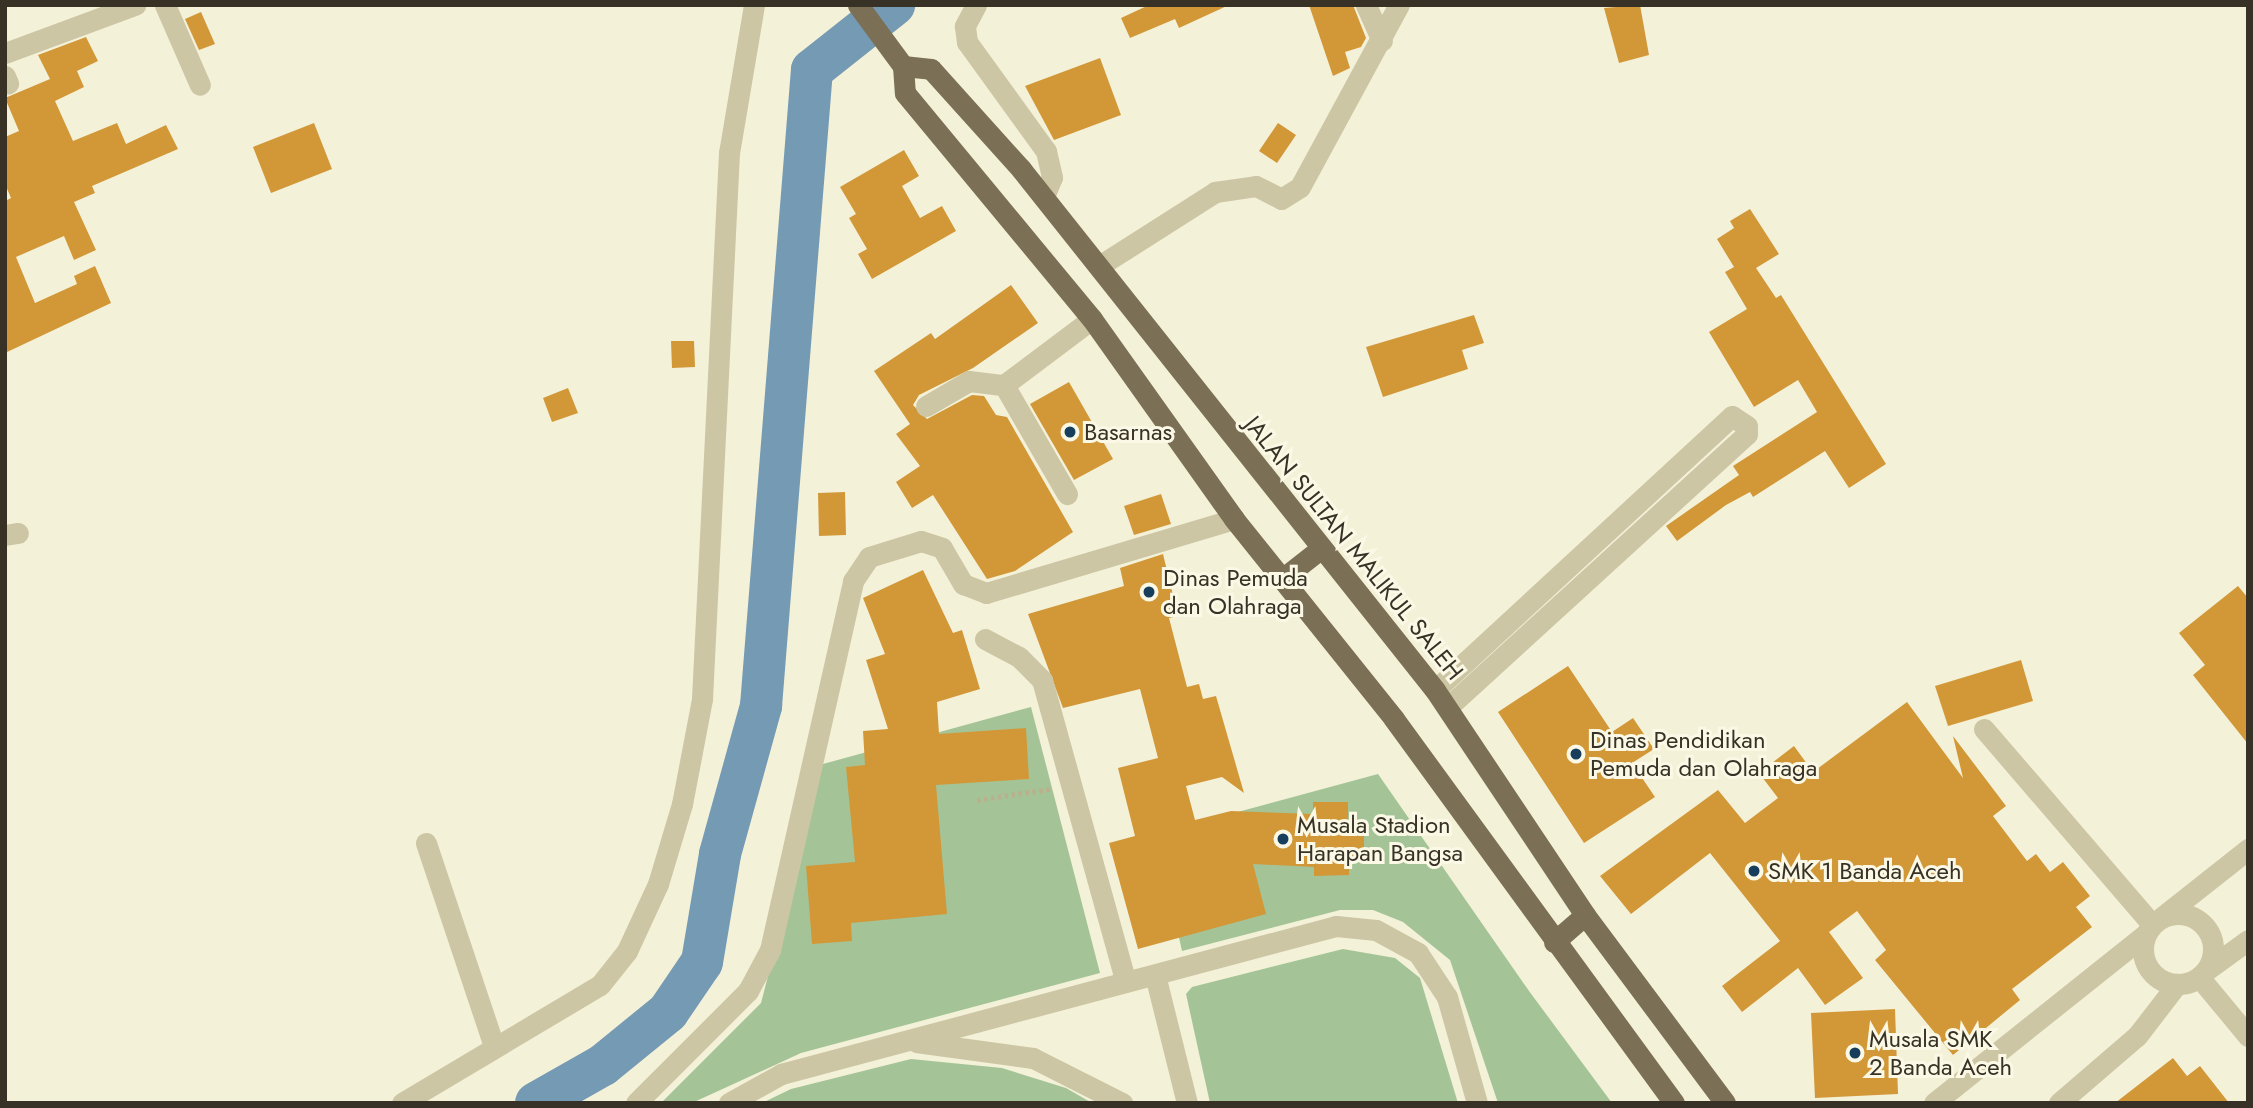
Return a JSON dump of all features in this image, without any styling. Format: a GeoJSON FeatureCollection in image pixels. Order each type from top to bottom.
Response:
{"type":"FeatureCollection","features":[{"type":"Feature","properties":{"kind":"main road"},"geometry":{"type":"LineString","coordinates":[[858,5],[898,60],[905,93],[1092,319],[1234,519],[1394,719],[1554,942],[1674,1103]]}},
{"type":"Feature","properties":{"kind":"main road","name":"JALAN SULTAN MALIKUL SALEH"},"geometry":{"type":"LineString","coordinates":[[898,60],[931,69],[1044,197],[1099,266],[1319,550],[1441,699],[1585,915],[1725,1103]]}},
{"type":"Feature","properties":{"kind":"main road"},"geometry":{"type":"LineString","coordinates":[[1282,579],[1319,550]]}},
{"type":"Feature","properties":{"kind":"main road"},"geometry":{"type":"LineString","coordinates":[[1554,942],[1585,915]]}},
{"type":"Feature","properties":{"kind":"street"},"geometry":{"type":"LineString","coordinates":[[5,53],[135,5]]}},
{"type":"Feature","properties":{"kind":"street"},"geometry":{"type":"LineString","coordinates":[[165,5],[200,85]]}},
{"type":"Feature","properties":{"kind":"street"},"geometry":{"type":"LineString","coordinates":[[402,1103],[600,985],[627,951],[658,884],[682,804],[702,699],[729,153],[754,5]]}},
{"type":"Feature","properties":{"kind":"street"},"geometry":{"type":"LineString","coordinates":[[976,5],[965,26],[967,42],[1046,151],[1052,177],[1044,197]]}},
{"type":"Feature","properties":{"kind":"street"},"geometry":{"type":"LineString","coordinates":[[1366,5],[1382,41]]}},
{"type":"Feature","properties":{"kind":"street"},"geometry":{"type":"LineString","coordinates":[[1099,266],[1215,192],[1256,186],[1281,199],[1300,187],[1382,41],[1399,5]]}},
{"type":"Feature","properties":{"kind":"street"},"geometry":{"type":"LineString","coordinates":[[926,406],[969,381],[1004,385],[1092,319]]}},
{"type":"Feature","properties":{"kind":"street"},"geometry":{"type":"LineString","coordinates":[[1004,385],[1067,494]]}},
{"type":"Feature","properties":{"kind":"street"},"geometry":{"type":"LineString","coordinates":[[1732,416],[1747,426],[1747,434],[1441,699],[1732,416]]}},
{"type":"Feature","properties":{"kind":"street"},"geometry":{"type":"LineString","coordinates":[[636,1103],[748,990],[770,950],[853,581],[869,557],[921,541],[942,548],[963,584],[986,593],[1234,519]]}},
{"type":"Feature","properties":{"kind":"street"},"geometry":{"type":"LineString","coordinates":[[985,639],[1019,657],[1041,681],[1126,982]]}},
{"type":"Feature","properties":{"kind":"street"},"geometry":{"type":"LineString","coordinates":[[1984,729],[2153,925],[2148,968],[2177,984]]}},
{"type":"Feature","properties":{"kind":"street"},"geometry":{"type":"LineString","coordinates":[[426,843],[494,1046]]}},
{"type":"Feature","properties":{"kind":"street"},"geometry":{"type":"LineString","coordinates":[[1934,1103],[2248,849]]}},
{"type":"Feature","properties":{"kind":"street"},"geometry":{"type":"LineString","coordinates":[[2153,925],[2184,913],[2205,925],[2214,946],[2203,973]]}},
{"type":"Feature","properties":{"kind":"street"},"geometry":{"type":"LineString","coordinates":[[729,1103],[781,1074],[1336,926],[1376,930],[1418,953],[1447,997],[1477,1103]]}},
{"type":"Feature","properties":{"kind":"street"},"geometry":{"type":"LineString","coordinates":[[2059,1103],[2137,1036],[2177,984],[2203,973],[2248,940]]}},
{"type":"Feature","properties":{"kind":"street"},"geometry":{"type":"LineString","coordinates":[[2203,973],[2248,1036]]}},
{"type":"Feature","properties":{"kind":"street"},"geometry":{"type":"LineString","coordinates":[[1155,975],[1187,1103]]}},
{"type":"Feature","properties":{"kind":"street"},"geometry":{"type":"LineString","coordinates":[[906,1041],[1033,1058],[1122,1103]]}},
{"type":"Feature","properties":{"kind":"path"},"geometry":{"type":"LineString","coordinates":[[977,800],[1072,786]]}},
{"type":"Feature","properties":{"kind":"green space"},"geometry":{"type":"Polygon","coordinates":[[[1031,707],[1100,973],[801,1053],[692,1103],[661,1103],[761,1003],[823,764],[1031,707]]]}},
{"type":"Feature","properties":{"kind":"green space"},"geometry":{"type":"Polygon","coordinates":[[[1378,774],[1529,991],[1612,1103],[1498,1103],[1450,960],[1403,922],[1373,910],[1340,910],[1182,951],[1156,834],[1378,774]]]}},
{"type":"Feature","properties":{"kind":"green space"},"geometry":{"type":"Polygon","coordinates":[[[1343,949],[1395,958],[1420,978],[1458,1103],[1210,1103],[1186,994],[1192,987],[1343,949]]]}},
{"type":"Feature","properties":{"kind":"green space"},"geometry":{"type":"Polygon","coordinates":[[[911,1059],[1002,1068],[1066,1088],[1092,1103],[762,1103],[791,1089],[911,1059]]]}},
{"type":"Feature","properties":{"kind":"building"},"geometry":{"type":"Polygon","coordinates":[[[1149,5],[1229,5],[1179,28],[1175,19],[1130,38],[1121,18],[1149,5]]]}},
{"type":"Feature","properties":{"kind":"building"},"geometry":{"type":"Polygon","coordinates":[[[1309,5],[1353,5],[1366,38],[1361,47],[1345,52],[1350,68],[1333,76],[1309,5]]]}},
{"type":"Feature","properties":{"kind":"building"},"geometry":{"type":"Polygon","coordinates":[[[1640,5],[1649,55],[1619,63],[1604,8],[1640,5]]]}},
{"type":"Feature","properties":{"kind":"building"},"geometry":{"type":"Polygon","coordinates":[[[201,12],[215,44],[199,50],[185,19],[201,12]]]}},
{"type":"Feature","properties":{"kind":"building"},"geometry":{"type":"Polygon","coordinates":[[[86,37],[98,61],[77,71],[84,87],[55,101],[73,141],[117,123],[126,144],[166,125],[178,149],[92,186],[95,193],[74,202],[96,250],[74,260],[64,236],[16,257],[35,303],[77,284],[74,276],[95,266],[111,303],[5,353],[5,201],[11,198],[5,184],[5,137],[19,131],[5,98],[50,79],[38,55],[86,37]]]}},
{"type":"Feature","properties":{"kind":"building"},"geometry":{"type":"Polygon","coordinates":[[[1100,58],[1121,115],[1054,140],[1025,86],[1100,58]]]}},
{"type":"Feature","properties":{"kind":"building"},"geometry":{"type":"Polygon","coordinates":[[[314,123],[332,169],[271,193],[253,147],[314,123]]]}},
{"type":"Feature","properties":{"kind":"building"},"geometry":{"type":"Polygon","coordinates":[[[1278,123],[1296,135],[1277,163],[1259,151],[1278,123]]]}},
{"type":"Feature","properties":{"kind":"building"},"geometry":{"type":"Polygon","coordinates":[[[904,150],[919,176],[902,186],[920,218],[942,206],[956,231],[872,279],[858,254],[867,249],[849,218],[856,214],[840,187],[904,150]]]}},
{"type":"Feature","properties":{"kind":"building"},"geometry":{"type":"Polygon","coordinates":[[[1750,209],[1779,254],[1756,268],[1776,298],[1781,295],[1886,464],[1849,488],[1825,451],[1753,497],[1750,492],[1726,505],[1677,541],[1666,526],[1739,475],[1733,466],[1817,412],[1798,380],[1754,407],[1709,332],[1747,309],[1725,272],[1734,267],[1717,239],[1734,228],[1730,221],[1750,209]]]}},
{"type":"Feature","properties":{"kind":"building"},"geometry":{"type":"Polygon","coordinates":[[[1011,285],[1038,323],[973,368],[919,395],[913,405],[927,419],[972,395],[984,396],[996,415],[1007,417],[1073,532],[1015,571],[987,579],[933,495],[912,508],[896,482],[920,466],[896,434],[910,424],[874,371],[931,333],[935,339],[1011,285]]]}},
{"type":"Feature","properties":{"kind":"building"},"geometry":{"type":"Polygon","coordinates":[[[1474,315],[1484,343],[1462,350],[1468,369],[1383,397],[1366,347],[1474,315]]]}},
{"type":"Feature","properties":{"kind":"building"},"geometry":{"type":"Polygon","coordinates":[[[671,341],[694,341],[695,367],[672,368],[671,341]]]}},
{"type":"Feature","properties":{"kind":"building","name":"Basarnas"},"geometry":{"type":"Polygon","coordinates":[[[1069,382],[1113,459],[1074,480],[1030,404],[1069,382]]]}},
{"type":"Feature","properties":{"kind":"building"},"geometry":{"type":"Polygon","coordinates":[[[568,388],[578,413],[552,422],[543,398],[568,388]]]}},
{"type":"Feature","properties":{"kind":"building"},"geometry":{"type":"Polygon","coordinates":[[[845,492],[846,535],[819,536],[818,493],[845,492]]]}},
{"type":"Feature","properties":{"kind":"building"},"geometry":{"type":"Polygon","coordinates":[[[1161,494],[1171,524],[1134,535],[1124,506],[1161,494]]]}},
{"type":"Feature","properties":{"kind":"building"},"geometry":{"type":"Polygon","coordinates":[[[1163,554],[1178,616],[1169,618],[1187,687],[1199,684],[1203,699],[1216,696],[1244,793],[1222,777],[1186,786],[1195,820],[1231,811],[1313,814],[1313,802],[1348,802],[1348,836],[1364,836],[1364,860],[1349,861],[1349,875],[1314,876],[1314,867],[1253,864],[1266,914],[1138,949],[1109,843],[1135,836],[1118,768],[1158,758],[1140,689],[1063,708],[1028,614],[1124,586],[1120,568],[1163,554]]]}},
{"type":"Feature","properties":{"kind":"building"},"geometry":{"type":"Polygon","coordinates":[[[923,570],[953,633],[962,630],[980,689],[937,702],[939,734],[1026,728],[1029,779],[936,785],[947,914],[851,923],[852,941],[812,944],[806,866],[855,862],[846,767],[865,765],[863,731],[888,729],[866,660],[885,654],[863,598],[923,570]]]}},
{"type":"Feature","properties":{"kind":"building"},"geometry":{"type":"Polygon","coordinates":[[[2238,586],[2248,598],[2248,744],[2193,675],[2205,665],[2179,633],[2238,586]]]}},
{"type":"Feature","properties":{"kind":"building"},"geometry":{"type":"Polygon","coordinates":[[[2021,660],[2033,701],[1948,726],[1935,686],[2021,660]]]}},
{"type":"Feature","properties":{"kind":"building","name":"Dinas Pendidikan Pemuda dan Olahraga"},"geometry":{"type":"Polygon","coordinates":[[[1568,666],[1612,732],[1633,718],[1654,749],[1632,763],[1655,797],[1584,843],[1498,712],[1568,666]]]}},
{"type":"Feature","properties":{"kind":"building"},"geometry":{"type":"Polygon","coordinates":[[[1907,702],[1963,778],[1953,736],[2006,806],[1993,816],[2027,861],[2036,854],[2050,872],[2063,862],[2090,896],[2076,907],[2092,927],[2012,989],[2020,1000],[1953,1055],[1875,960],[1886,950],[1857,911],[1829,932],[1863,978],[1825,1005],[1798,968],[1742,1012],[1722,986],[1780,941],[1710,853],[1631,914],[1600,876],[1718,790],[1745,823],[1778,798],[1759,773],[1794,746],[1813,772],[1907,702]]]}},
{"type":"Feature","properties":{"kind":"building","name":"Musala SMK 2 Banda Aceh"},"geometry":{"type":"Polygon","coordinates":[[[1895,1009],[1898,1094],[1815,1098],[1811,1013],[1895,1009]]]}},
{"type":"Feature","properties":{"kind":"building"},"geometry":{"type":"Polygon","coordinates":[[[2173,1058],[2187,1076],[2200,1066],[2229,1103],[2115,1103],[2173,1058]]]}},
{"type":"Feature","properties":{"kind":"waterway"},"geometry":{"type":"LineString","coordinates":[[536,1103],[603,1065],[668,1012],[702,962],[720,854],[761,706],[812,70],[894,5]]}},
{"type":"Feature","properties":{"kind":"place","name":"Basarnas"},"geometry":{"type":"Point","coordinates":[1070,432]}},
{"type":"Feature","properties":{"kind":"place","name":"Dinas Pemuda dan Olahraga"},"geometry":{"type":"Point","coordinates":[1149,592]}},
{"type":"Feature","properties":{"kind":"place","name":"Dinas Pendidikan Pemuda dan Olahraga"},"geometry":{"type":"Point","coordinates":[1576,754]}},
{"type":"Feature","properties":{"kind":"place","name":"Musala Stadion Harapan Bangsa"},"geometry":{"type":"Point","coordinates":[1283,839]}},
{"type":"Feature","properties":{"kind":"place","name":"SMK 1 Banda Aceh"},"geometry":{"type":"Point","coordinates":[1754,871]}},
{"type":"Feature","properties":{"kind":"place","name":"Musala SMK 2 Banda Aceh"},"geometry":{"type":"Point","coordinates":[1855,1053]}}]}
